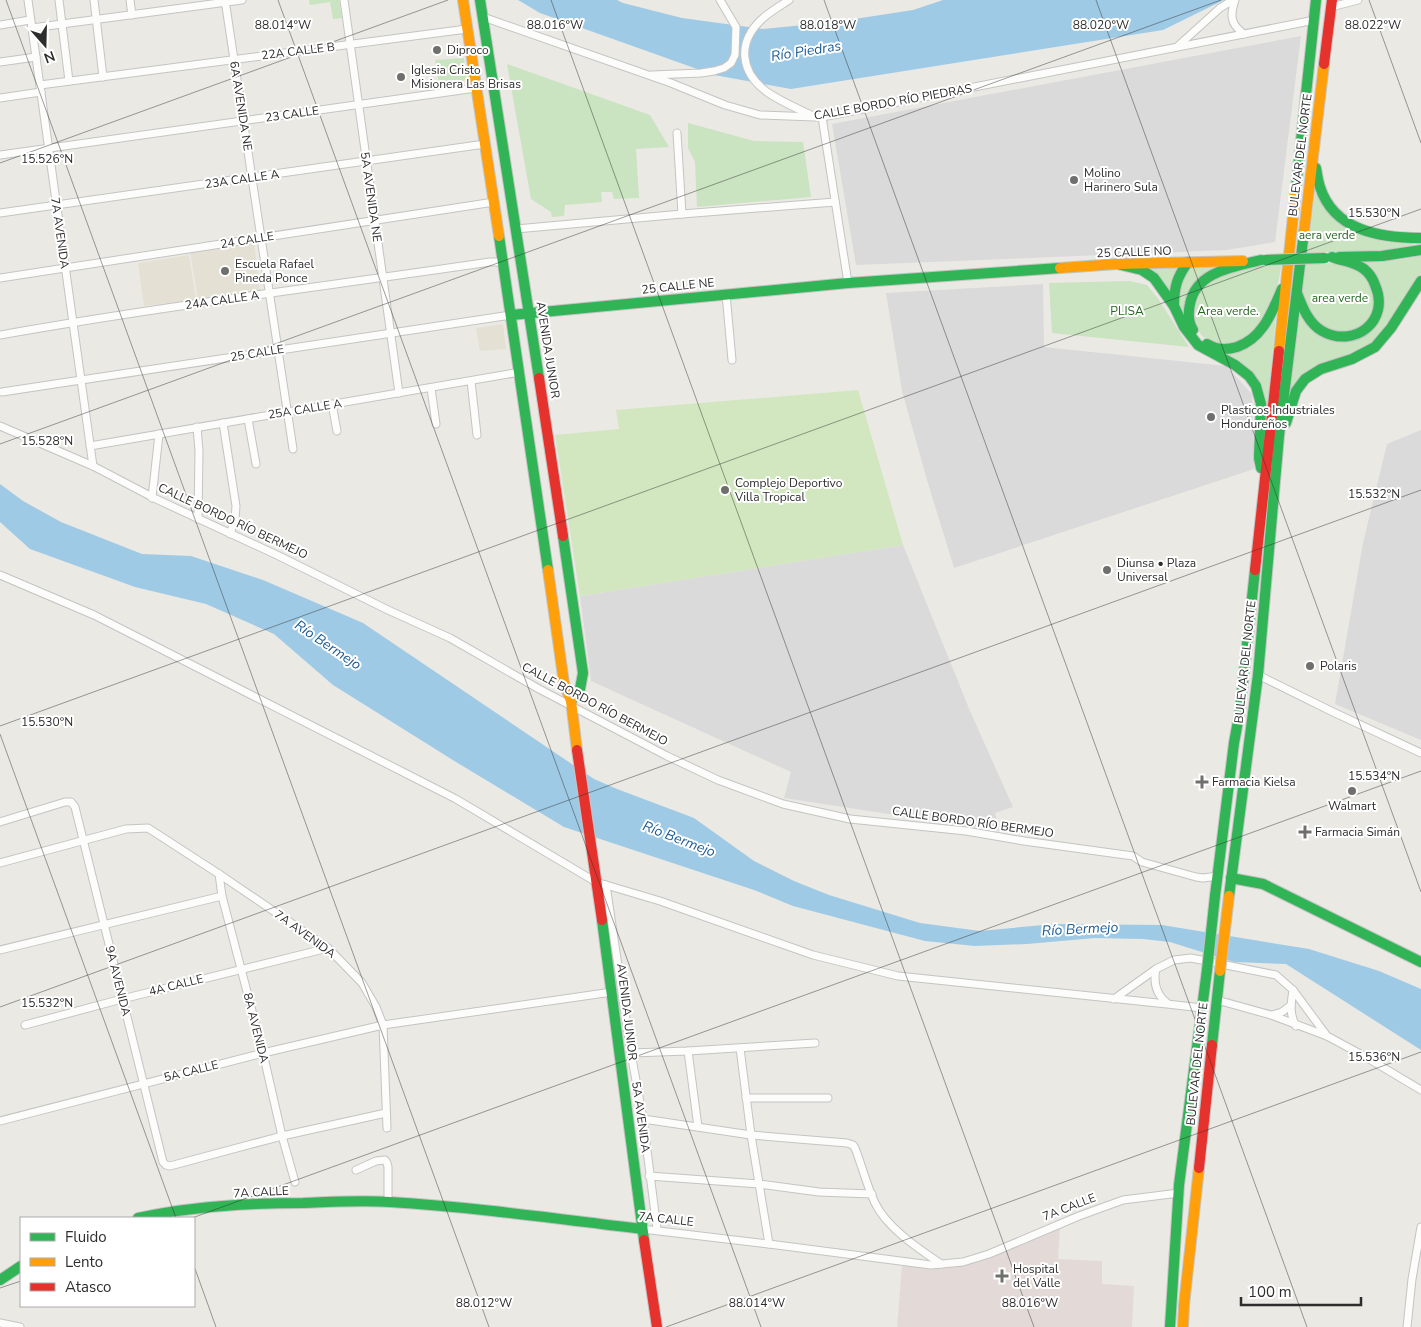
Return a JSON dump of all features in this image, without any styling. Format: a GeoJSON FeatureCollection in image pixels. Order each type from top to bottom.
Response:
{"type":"FeatureCollection","features":[{"type":"Feature","properties":{"kind":"main road","name":"AVENIDA JUNIOR"},"geometry":{"type":"LineString","coordinates":[[463,0],[512,315],[540,524],[564,683],[571,708],[595,869],[601,884],[612,992],[642,1229],[657,1327]]}},
{"type":"Feature","properties":{"kind":"main road","name":"AVENIDA JUNIOR"},"geometry":{"type":"LineString","coordinates":[[480,0],[583,673],[580,690],[571,708]]}},
{"type":"Feature","properties":{"kind":"main road","name":"BULEVAR DEL NORTE"},"geometry":{"type":"LineString","coordinates":[[1170,1327],[1179,1193],[1234,744],[1240,710],[1316,0]]}},
{"type":"Feature","properties":{"kind":"main road","name":"BULEVAR DEL NORTE"},"geometry":{"type":"LineString","coordinates":[[1183,1327],[1220,971],[1258,675],[1279,436],[1331,3]]}},
{"type":"Feature","properties":{"kind":"main road"},"geometry":{"type":"LineString","coordinates":[[1314,148],[1317,178],[1321,192],[1327,204],[1345,222],[1357,229],[1378,236],[1421,238]]}},
{"type":"Feature","properties":{"kind":"main road","name":"25 CALLE NO"},"geometry":{"type":"LineString","coordinates":[[848,283],[1117,264],[1382,256],[1421,250]]}},
{"type":"Feature","properties":{"kind":"main road"},"geometry":{"type":"LineString","coordinates":[[1296,291],[1305,314],[1319,330],[1335,336],[1347,337],[1358,334],[1369,327],[1378,316],[1381,302],[1378,289],[1365,270],[1353,264],[1329,258]]}},
{"type":"Feature","properties":{"kind":"main road"},"geometry":{"type":"LineString","coordinates":[[1263,260],[1226,269],[1210,276],[1196,287],[1190,300],[1188,316],[1191,327],[1199,338],[1211,347],[1226,350],[1244,345],[1255,338],[1271,313],[1287,278]]}},
{"type":"Feature","properties":{"kind":"main road"},"geometry":{"type":"LineString","coordinates":[[1174,306],[1174,286],[1188,262]]}},
{"type":"Feature","properties":{"kind":"main road"},"geometry":{"type":"LineString","coordinates":[[1117,264],[1142,270],[1154,278],[1174,306],[1184,327],[1198,345],[1235,366],[1249,376],[1256,386],[1260,404],[1259,458],[1264,489]]}},
{"type":"Feature","properties":{"kind":"main road"},"geometry":{"type":"LineString","coordinates":[[1279,436],[1288,418],[1296,391],[1305,379],[1321,369],[1352,358],[1375,347],[1384,338],[1421,280]]}},
{"type":"Feature","properties":{"kind":"main road","name":"25 CALLE NE"},"geometry":{"type":"LineString","coordinates":[[512,315],[848,283]]}},
{"type":"Feature","properties":{"kind":"main road"},"geometry":{"type":"LineString","coordinates":[[1232,878],[1263,884],[1421,962]]}},
{"type":"Feature","properties":{"kind":"main road","name":"7A CALLE"},"geometry":{"type":"LineString","coordinates":[[142,1217],[212,1207],[255,1204],[388,1202],[465,1208],[642,1229]]}},
{"type":"Feature","properties":{"kind":"main road"},"geometry":{"type":"LineString","coordinates":[[0,1280],[20,1267]]}},
{"type":"Feature","properties":{"kind":"street","name":"7A AVENIDA"},"geometry":{"type":"LineString","coordinates":[[28,0],[93,466]]}},
{"type":"Feature","properties":{"kind":"street"},"geometry":{"type":"LineString","coordinates":[[59,0],[69,81]]}},
{"type":"Feature","properties":{"kind":"street"},"geometry":{"type":"LineString","coordinates":[[94,0],[103,77]]}},
{"type":"Feature","properties":{"kind":"street"},"geometry":{"type":"LineString","coordinates":[[130,0],[132,15]]}},
{"type":"Feature","properties":{"kind":"street"},"geometry":{"type":"LineString","coordinates":[[0,25],[62,24],[242,0]]}},
{"type":"Feature","properties":{"kind":"street","name":"5A AVENIDA NE"},"geometry":{"type":"LineString","coordinates":[[344,0],[399,393]]}},
{"type":"Feature","properties":{"kind":"street"},"geometry":{"type":"LineString","coordinates":[[650,76],[714,71],[724,68],[731,63],[735,55],[736,27],[720,0]]}},
{"type":"Feature","properties":{"kind":"street"},"geometry":{"type":"LineString","coordinates":[[1234,0],[1231,12],[1234,24],[1244,34]]}},
{"type":"Feature","properties":{"kind":"street"},"geometry":{"type":"LineString","coordinates":[[1177,47],[1220,8],[1234,0]]}},
{"type":"Feature","properties":{"kind":"street"},"geometry":{"type":"LineString","coordinates":[[1331,3],[1358,0]]}},
{"type":"Feature","properties":{"kind":"street","name":"6A AVENIDA NE"},"geometry":{"type":"LineString","coordinates":[[225,1],[293,449]]}},
{"type":"Feature","properties":{"kind":"street"},"geometry":{"type":"LineString","coordinates":[[787,2],[761,19],[748,36],[744,55],[752,76],[765,91],[814,117]]}},
{"type":"Feature","properties":{"kind":"street","name":"CALLE BORDO RÍO PIEDRAS"},"geometry":{"type":"LineString","coordinates":[[483,17],[650,76],[725,106],[760,115],[814,117],[822,117],[1315,20]]}},
{"type":"Feature","properties":{"kind":"street","name":"22A CALLE B"},"geometry":{"type":"LineString","coordinates":[[0,98],[69,81],[467,29]]}},
{"type":"Feature","properties":{"kind":"street"},"geometry":{"type":"LineString","coordinates":[[0,62],[36,57]]}},
{"type":"Feature","properties":{"kind":"street","name":"23 CALLE"},"geometry":{"type":"LineString","coordinates":[[0,155],[476,88]]}},
{"type":"Feature","properties":{"kind":"street"},"geometry":{"type":"LineString","coordinates":[[822,117],[848,283]]}},
{"type":"Feature","properties":{"kind":"street"},"geometry":{"type":"LineString","coordinates":[[677,133],[682,214]]}},
{"type":"Feature","properties":{"kind":"street","name":"23A CALLE A"},"geometry":{"type":"LineString","coordinates":[[0,213],[485,144]]}},
{"type":"Feature","properties":{"kind":"street","name":"24 CALLE"},"geometry":{"type":"LineString","coordinates":[[0,278],[494,202]]}},
{"type":"Feature","properties":{"kind":"street"},"geometry":{"type":"LineString","coordinates":[[516,229],[835,202]]}},
{"type":"Feature","properties":{"kind":"street","name":"24A CALLE A"},"geometry":{"type":"LineString","coordinates":[[0,335],[73,322],[270,293],[490,262],[503,262]]}},
{"type":"Feature","properties":{"kind":"street"},"geometry":{"type":"LineString","coordinates":[[726,294],[732,360]]}},
{"type":"Feature","properties":{"kind":"street","name":"25 CALLE"},"geometry":{"type":"LineString","coordinates":[[2,392],[512,315]]}},
{"type":"Feature","properties":{"kind":"street","name":"25A CALLE A"},"geometry":{"type":"LineString","coordinates":[[90,446],[520,372]]}},
{"type":"Feature","properties":{"kind":"street"},"geometry":{"type":"LineString","coordinates":[[471,381],[477,435]]}},
{"type":"Feature","properties":{"kind":"street"},"geometry":{"type":"LineString","coordinates":[[431,388],[436,424]]}},
{"type":"Feature","properties":{"kind":"street"},"geometry":{"type":"LineString","coordinates":[[332,404],[337,431]]}},
{"type":"Feature","properties":{"kind":"street"},"geometry":{"type":"LineString","coordinates":[[248,419],[256,464]]}},
{"type":"Feature","properties":{"kind":"street"},"geometry":{"type":"LineString","coordinates":[[223,423],[236,506],[235,519],[230,534]]}},
{"type":"Feature","properties":{"kind":"street","name":"CALLE BORDO RÍO BERMEJO"},"geometry":{"type":"LineString","coordinates":[[0,426],[93,466],[152,498],[450,638],[571,708],[718,780],[783,804],[850,819],[966,831],[1133,856],[1142,862],[1196,877],[1218,876]]}},
{"type":"Feature","properties":{"kind":"street"},"geometry":{"type":"LineString","coordinates":[[197,428],[199,451],[198,519]]}},
{"type":"Feature","properties":{"kind":"street"},"geometry":{"type":"LineString","coordinates":[[152,498],[159,434]]}},
{"type":"Feature","properties":{"kind":"street"},"geometry":{"type":"LineString","coordinates":[[0,575],[94,615],[430,785],[601,884],[660,901],[814,955],[898,976],[1202,1008]]}},
{"type":"Feature","properties":{"kind":"street"},"geometry":{"type":"LineString","coordinates":[[1258,675],[1421,753]]}},
{"type":"Feature","properties":{"kind":"street","name":"9A AVENIDA"},"geometry":{"type":"LineString","coordinates":[[0,822],[65,802],[71,802],[75,807],[163,1162],[170,1166],[282,1136]]}},
{"type":"Feature","properties":{"kind":"street","name":"7A AVENIDA"},"geometry":{"type":"LineString","coordinates":[[0,863],[126,829],[148,828],[328,948],[362,983],[376,1007],[383,1025],[387,1128]]}},
{"type":"Feature","properties":{"kind":"street","name":"8A AVENIDA"},"geometry":{"type":"LineString","coordinates":[[219,874],[222,896],[295,1182]]}},
{"type":"Feature","properties":{"kind":"street","name":"5A AVENIDA"},"geometry":{"type":"LineString","coordinates":[[601,884],[643,1120],[657,1230]]}},
{"type":"Feature","properties":{"kind":"street"},"geometry":{"type":"LineString","coordinates":[[0,950],[222,896]]}},
{"type":"Feature","properties":{"kind":"street","name":"4A CALLE"},"geometry":{"type":"LineString","coordinates":[[25,1025],[328,948]]}},
{"type":"Feature","properties":{"kind":"street"},"geometry":{"type":"LineString","coordinates":[[1114,999],[1156,969],[1174,960],[1191,958],[1276,975],[1293,990],[1302,1020]]}},
{"type":"Feature","properties":{"kind":"street"},"geometry":{"type":"LineString","coordinates":[[1156,969],[1156,988],[1167,1004]]}},
{"type":"Feature","properties":{"kind":"street"},"geometry":{"type":"LineString","coordinates":[[1293,990],[1291,1016],[1302,1020],[1421,1090]]}},
{"type":"Feature","properties":{"kind":"street","name":"5A CALLE"},"geometry":{"type":"LineString","coordinates":[[0,1121],[383,1025],[612,992]]}},
{"type":"Feature","properties":{"kind":"street"},"geometry":{"type":"LineString","coordinates":[[1217,1000],[1271,1015],[1302,1020],[1328,1036]]}},
{"type":"Feature","properties":{"kind":"street"},"geometry":{"type":"LineString","coordinates":[[1271,1015],[1282,1012],[1291,1005]]}},
{"type":"Feature","properties":{"kind":"street"},"geometry":{"type":"LineString","coordinates":[[631,1053],[815,1043]]}},
{"type":"Feature","properties":{"kind":"street"},"geometry":{"type":"LineString","coordinates":[[740,1048],[751,1134],[769,1244]]}},
{"type":"Feature","properties":{"kind":"street"},"geometry":{"type":"LineString","coordinates":[[688,1051],[698,1127]]}},
{"type":"Feature","properties":{"kind":"street"},"geometry":{"type":"LineString","coordinates":[[746,1098],[828,1098]]}},
{"type":"Feature","properties":{"kind":"street"},"geometry":{"type":"LineString","coordinates":[[282,1136],[386,1113]]}},
{"type":"Feature","properties":{"kind":"street"},"geometry":{"type":"LineString","coordinates":[[643,1120],[852,1145],[856,1148],[875,1204],[886,1220],[911,1244],[941,1264]]}},
{"type":"Feature","properties":{"kind":"street"},"geometry":{"type":"LineString","coordinates":[[356,1170],[376,1161],[385,1160],[388,1167],[388,1202]]}},
{"type":"Feature","properties":{"kind":"street"},"geometry":{"type":"LineString","coordinates":[[649,1176],[759,1184],[819,1192],[872,1194]]}},
{"type":"Feature","properties":{"kind":"street","name":"7A CALLE"},"geometry":{"type":"LineString","coordinates":[[642,1229],[930,1265],[963,1262],[989,1254],[1079,1216],[1123,1200],[1179,1193]]}},
{"type":"Feature","properties":{"kind":"street"},"geometry":{"type":"LineString","coordinates":[[1407,1327],[1412,1278],[1421,1227]]}},
{"type":"Feature","properties":{"kind":"street"},"geometry":{"type":"LineString","coordinates":[[0,1323],[20,1327]]}},
{"type":"Feature","properties":{"kind":"shaded area","name":"Molino Harinero Sula"},"geometry":{"type":"Polygon","coordinates":[[[1301,36],[1275,242],[1227,250],[856,265],[832,124],[1301,36]]]}},
{"type":"Feature","properties":{"kind":"shaded area","name":"Escuela Rafael Pineda Ponce"},"geometry":{"type":"Polygon","coordinates":[[[254,242],[260,291],[198,300],[190,251],[254,242]]]}},
{"type":"Feature","properties":{"kind":"shaded area"},"geometry":{"type":"Polygon","coordinates":[[[189,255],[196,300],[144,306],[138,263],[189,255]]]}},
{"type":"Feature","properties":{"kind":"shaded area"},"geometry":{"type":"Polygon","coordinates":[[[1043,284],[1044,347],[1226,366],[1252,394],[1254,469],[954,568],[902,391],[886,293],[1043,284]]]}},
{"type":"Feature","properties":{"kind":"shaded area"},"geometry":{"type":"Polygon","coordinates":[[[503,324],[506,349],[480,351],[476,328],[503,324]]]}},
{"type":"Feature","properties":{"kind":"shaded area"},"geometry":{"type":"Polygon","coordinates":[[[1421,430],[1421,740],[1335,704],[1363,543],[1387,444],[1421,430]]]}},
{"type":"Feature","properties":{"kind":"shaded area"},"geometry":{"type":"Polygon","coordinates":[[[903,545],[970,711],[1013,807],[995,813],[1000,831],[784,798],[791,772],[591,681],[580,596],[903,545]]]}},
{"type":"Feature","properties":{"kind":"shaded area","name":"Hospital del Valle"},"geometry":{"type":"Polygon","coordinates":[[[1060,1227],[1058,1259],[1102,1261],[1102,1284],[1134,1286],[1132,1327],[897,1327],[902,1266],[937,1268],[988,1257],[1060,1227]]]}},
{"type":"Feature","properties":{"kind":"green space"},"geometry":{"type":"Polygon","coordinates":[[[309,0],[339,0],[342,18],[333,19],[330,2],[310,5],[309,0]]]}},
{"type":"Feature","properties":{"kind":"green space"},"geometry":{"type":"Polygon","coordinates":[[[464,58],[467,80],[439,84],[435,60],[464,58]]]}},
{"type":"Feature","properties":{"kind":"green space"},"geometry":{"type":"Polygon","coordinates":[[[507,64],[650,115],[669,147],[636,149],[639,198],[614,199],[612,192],[601,192],[602,202],[565,205],[564,216],[552,217],[551,212],[531,199],[507,64]]]}},
{"type":"Feature","properties":{"kind":"green space"},"geometry":{"type":"Polygon","coordinates":[[[688,123],[754,141],[803,142],[811,197],[697,207],[695,162],[688,148],[688,123]]]}},
{"type":"Feature","properties":{"kind":"green space","name":"aera verde"},"geometry":{"type":"Polygon","coordinates":[[[1316,188],[1338,222],[1421,243],[1385,250],[1307,253],[1316,188]]]}},
{"type":"Feature","properties":{"kind":"green space","name":"area verde"},"geometry":{"type":"Polygon","coordinates":[[[1421,256],[1421,274],[1370,346],[1318,366],[1288,408],[1300,310],[1302,315],[1350,340],[1384,301],[1357,262],[1399,260],[1421,256]]]}},
{"type":"Feature","properties":{"kind":"green space","name":"area verde"},"geometry":{"type":"Polygon","coordinates":[[[1339,263],[1363,273],[1377,302],[1366,324],[1349,333],[1322,327],[1311,315],[1302,294],[1306,264],[1339,263]]]}},
{"type":"Feature","properties":{"kind":"green space"},"geometry":{"type":"Polygon","coordinates":[[[1226,266],[1208,274],[1185,315],[1177,304],[1177,287],[1189,267],[1226,266]]]}},
{"type":"Feature","properties":{"kind":"green space","name":"Area verde."},"geometry":{"type":"Polygon","coordinates":[[[1254,266],[1281,266],[1268,312],[1258,328],[1243,342],[1213,344],[1202,336],[1196,327],[1192,312],[1199,290],[1213,279],[1254,266]]]}},
{"type":"Feature","properties":{"kind":"green space"},"geometry":{"type":"Polygon","coordinates":[[[1146,268],[1180,268],[1170,296],[1146,268]]]}},
{"type":"Feature","properties":{"kind":"green space","name":"PLISA"},"geometry":{"type":"Polygon","coordinates":[[[1130,281],[1147,285],[1159,300],[1189,347],[1052,333],[1049,283],[1130,281]]]}},
{"type":"Feature","properties":{"kind":"green space","name":"area verde"},"geometry":{"type":"Polygon","coordinates":[[[1277,306],[1263,451],[1258,383],[1217,353],[1247,348],[1277,306]]]}},
{"type":"Feature","properties":{"kind":"green space","name":"Complejo Deportivo Villa Tropical"},"geometry":{"type":"Polygon","coordinates":[[[858,390],[903,545],[580,596],[555,435],[619,429],[616,410],[858,390]]]}},
{"type":"Feature","properties":{"kind":"water","name":"Río Piedras"},"geometry":{"type":"Polygon","coordinates":[[[518,0],[617,0],[682,18],[763,29],[835,22],[913,10],[943,0],[1224,0],[1163,30],[791,89],[714,75],[540,13],[518,0]]]}},
{"type":"Feature","properties":{"kind":"water","name":"Río Bermejo"},"geometry":{"type":"Polygon","coordinates":[[[0,484],[23,501],[61,522],[142,554],[191,556],[263,580],[363,623],[594,779],[694,818],[754,861],[794,881],[829,895],[920,923],[980,931],[1054,924],[1162,925],[1309,949],[1379,971],[1421,989],[1421,1050],[1286,964],[1234,962],[1170,942],[1143,939],[1095,938],[975,946],[925,941],[793,906],[754,890],[564,827],[333,685],[274,634],[206,604],[135,587],[30,549],[0,522],[0,484]]]}},
{"type":"Feature","properties":{"kind":"traffic: fast"},"geometry":{"type":"LineString","coordinates":[[480,0],[539,378]]}},
{"type":"Feature","properties":{"kind":"traffic: fast"},"geometry":{"type":"LineString","coordinates":[[1296,188],[1316,0]]}},
{"type":"Feature","properties":{"kind":"traffic: fast"},"geometry":{"type":"LineString","coordinates":[[1316,168],[1320,187],[1327,202],[1336,214],[1361,229],[1375,233],[1406,238],[1421,238]]}},
{"type":"Feature","properties":{"kind":"traffic: fast"},"geometry":{"type":"LineString","coordinates":[[1229,896],[1258,675],[1279,436],[1304,232]]}},
{"type":"Feature","properties":{"kind":"traffic: fast"},"geometry":{"type":"LineString","coordinates":[[499,236],[548,570]]}},
{"type":"Feature","properties":{"kind":"traffic: fast"},"geometry":{"type":"LineString","coordinates":[[1339,257],[1382,256],[1421,250]]}},
{"type":"Feature","properties":{"kind":"traffic: fast"},"geometry":{"type":"LineString","coordinates":[[1297,293],[1303,309],[1313,324],[1322,331],[1334,336],[1357,334],[1374,320],[1378,310],[1379,298],[1368,272],[1353,263],[1332,257]]}},
{"type":"Feature","properties":{"kind":"traffic: fast"},"geometry":{"type":"LineString","coordinates":[[1265,260],[1325,258]]}},
{"type":"Feature","properties":{"kind":"traffic: fast"},"geometry":{"type":"LineString","coordinates":[[1193,330],[1189,321],[1189,307],[1194,293],[1200,284],[1208,277],[1228,268],[1261,260]]}},
{"type":"Feature","properties":{"kind":"traffic: fast"},"geometry":{"type":"LineString","coordinates":[[1174,306],[1177,282],[1188,262]]}},
{"type":"Feature","properties":{"kind":"traffic: fast"},"geometry":{"type":"LineString","coordinates":[[1117,264],[1142,270],[1154,278],[1174,306],[1184,327],[1198,345],[1235,365],[1249,376],[1256,386],[1261,404],[1259,458],[1261,468]]}},
{"type":"Feature","properties":{"kind":"traffic: fast"},"geometry":{"type":"LineString","coordinates":[[511,315],[848,283],[1060,268]]}},
{"type":"Feature","properties":{"kind":"traffic: fast"},"geometry":{"type":"LineString","coordinates":[[1286,423],[1296,391],[1305,379],[1321,369],[1352,359],[1375,347],[1391,328],[1421,281]]}},
{"type":"Feature","properties":{"kind":"traffic: fast"},"geometry":{"type":"LineString","coordinates":[[1207,344],[1222,349],[1229,349],[1246,343],[1266,323],[1282,289]]}},
{"type":"Feature","properties":{"kind":"traffic: fast"},"geometry":{"type":"LineString","coordinates":[[563,536],[583,673],[580,689],[571,701]]}},
{"type":"Feature","properties":{"kind":"traffic: fast"},"geometry":{"type":"LineString","coordinates":[[1215,896],[1234,743],[1240,710],[1255,570]]}},
{"type":"Feature","properties":{"kind":"traffic: fast"},"geometry":{"type":"LineString","coordinates":[[1231,878],[1263,884],[1421,962]]}},
{"type":"Feature","properties":{"kind":"traffic: fast"},"geometry":{"type":"LineString","coordinates":[[1207,970],[1215,896]]}},
{"type":"Feature","properties":{"kind":"traffic: fast"},"geometry":{"type":"LineString","coordinates":[[602,920],[644,1240]]}},
{"type":"Feature","properties":{"kind":"traffic: fast"},"geometry":{"type":"LineString","coordinates":[[1170,1327],[1179,1185],[1207,970]]}},
{"type":"Feature","properties":{"kind":"traffic: fast"},"geometry":{"type":"LineString","coordinates":[[1212,1045],[1220,971]]}},
{"type":"Feature","properties":{"kind":"traffic: fast"},"geometry":{"type":"LineString","coordinates":[[143,1217],[220,1206],[368,1201],[484,1210],[642,1229]]}},
{"type":"Feature","properties":{"kind":"traffic: fast"},"geometry":{"type":"LineString","coordinates":[[0,1280],[20,1267]]}},
{"type":"Feature","properties":{"kind":"traffic: slow"},"geometry":{"type":"LineString","coordinates":[[463,0],[499,236]]}},
{"type":"Feature","properties":{"kind":"traffic: slow"},"geometry":{"type":"LineString","coordinates":[[1304,232],[1324,64]]}},
{"type":"Feature","properties":{"kind":"traffic: slow"},"geometry":{"type":"LineString","coordinates":[[1279,351],[1296,188]]}},
{"type":"Feature","properties":{"kind":"traffic: slow"},"geometry":{"type":"LineString","coordinates":[[1060,268],[1117,264],[1243,261]]}},
{"type":"Feature","properties":{"kind":"traffic: slow"},"geometry":{"type":"LineString","coordinates":[[548,570],[564,683],[571,701],[577,750]]}},
{"type":"Feature","properties":{"kind":"traffic: slow"},"geometry":{"type":"LineString","coordinates":[[1220,971],[1229,896]]}},
{"type":"Feature","properties":{"kind":"traffic: slow"},"geometry":{"type":"LineString","coordinates":[[1183,1327],[1199,1168]]}},
{"type":"Feature","properties":{"kind":"traffic: jam"},"geometry":{"type":"LineString","coordinates":[[1324,64],[1332,0]]}},
{"type":"Feature","properties":{"kind":"traffic: jam"},"geometry":{"type":"LineString","coordinates":[[1255,570],[1279,351]]}},
{"type":"Feature","properties":{"kind":"traffic: jam"},"geometry":{"type":"LineString","coordinates":[[539,378],[563,536]]}},
{"type":"Feature","properties":{"kind":"traffic: jam"},"geometry":{"type":"LineString","coordinates":[[577,750],[602,920]]}},
{"type":"Feature","properties":{"kind":"traffic: jam"},"geometry":{"type":"LineString","coordinates":[[1199,1168],[1212,1045]]}},
{"type":"Feature","properties":{"kind":"traffic: jam"},"geometry":{"type":"LineString","coordinates":[[644,1240],[657,1327]]}},
{"type":"Feature","properties":{"kind":"place","name":"Diproco"},"geometry":{"type":"Point","coordinates":[437,50]}},
{"type":"Feature","properties":{"kind":"place","name":"Iglesia Cristo Misionera Las Brisas"},"geometry":{"type":"Point","coordinates":[401,77]}},
{"type":"Feature","properties":{"kind":"place","name":"Molino Harinero Sula"},"geometry":{"type":"Point","coordinates":[1074,180]}},
{"type":"Feature","properties":{"kind":"place","name":"Escuela Rafael Pineda Ponce"},"geometry":{"type":"Point","coordinates":[225,271]}},
{"type":"Feature","properties":{"kind":"place","name":"Plasticos Industriales Hondureños"},"geometry":{"type":"Point","coordinates":[1211,417]}},
{"type":"Feature","properties":{"kind":"place","name":"Complejo Deportivo Villa Tropical"},"geometry":{"type":"Point","coordinates":[725,490]}},
{"type":"Feature","properties":{"kind":"place","name":"Diunsa • Plaza Universal"},"geometry":{"type":"Point","coordinates":[1107,570]}},
{"type":"Feature","properties":{"kind":"place","name":"Polaris"},"geometry":{"type":"Point","coordinates":[1310,666]}},
{"type":"Feature","properties":{"kind":"place","name":"Farmacia Kielsa"},"geometry":{"type":"Point","coordinates":[1202,782]}},
{"type":"Feature","properties":{"kind":"place","name":"Walmart"},"geometry":{"type":"Point","coordinates":[1352,791]}},
{"type":"Feature","properties":{"kind":"place","name":"Farmacia Simán"},"geometry":{"type":"Point","coordinates":[1305,832]}},
{"type":"Feature","properties":{"kind":"place","name":"Hospital del Valle"},"geometry":{"type":"Point","coordinates":[1002,1276]}}]}
